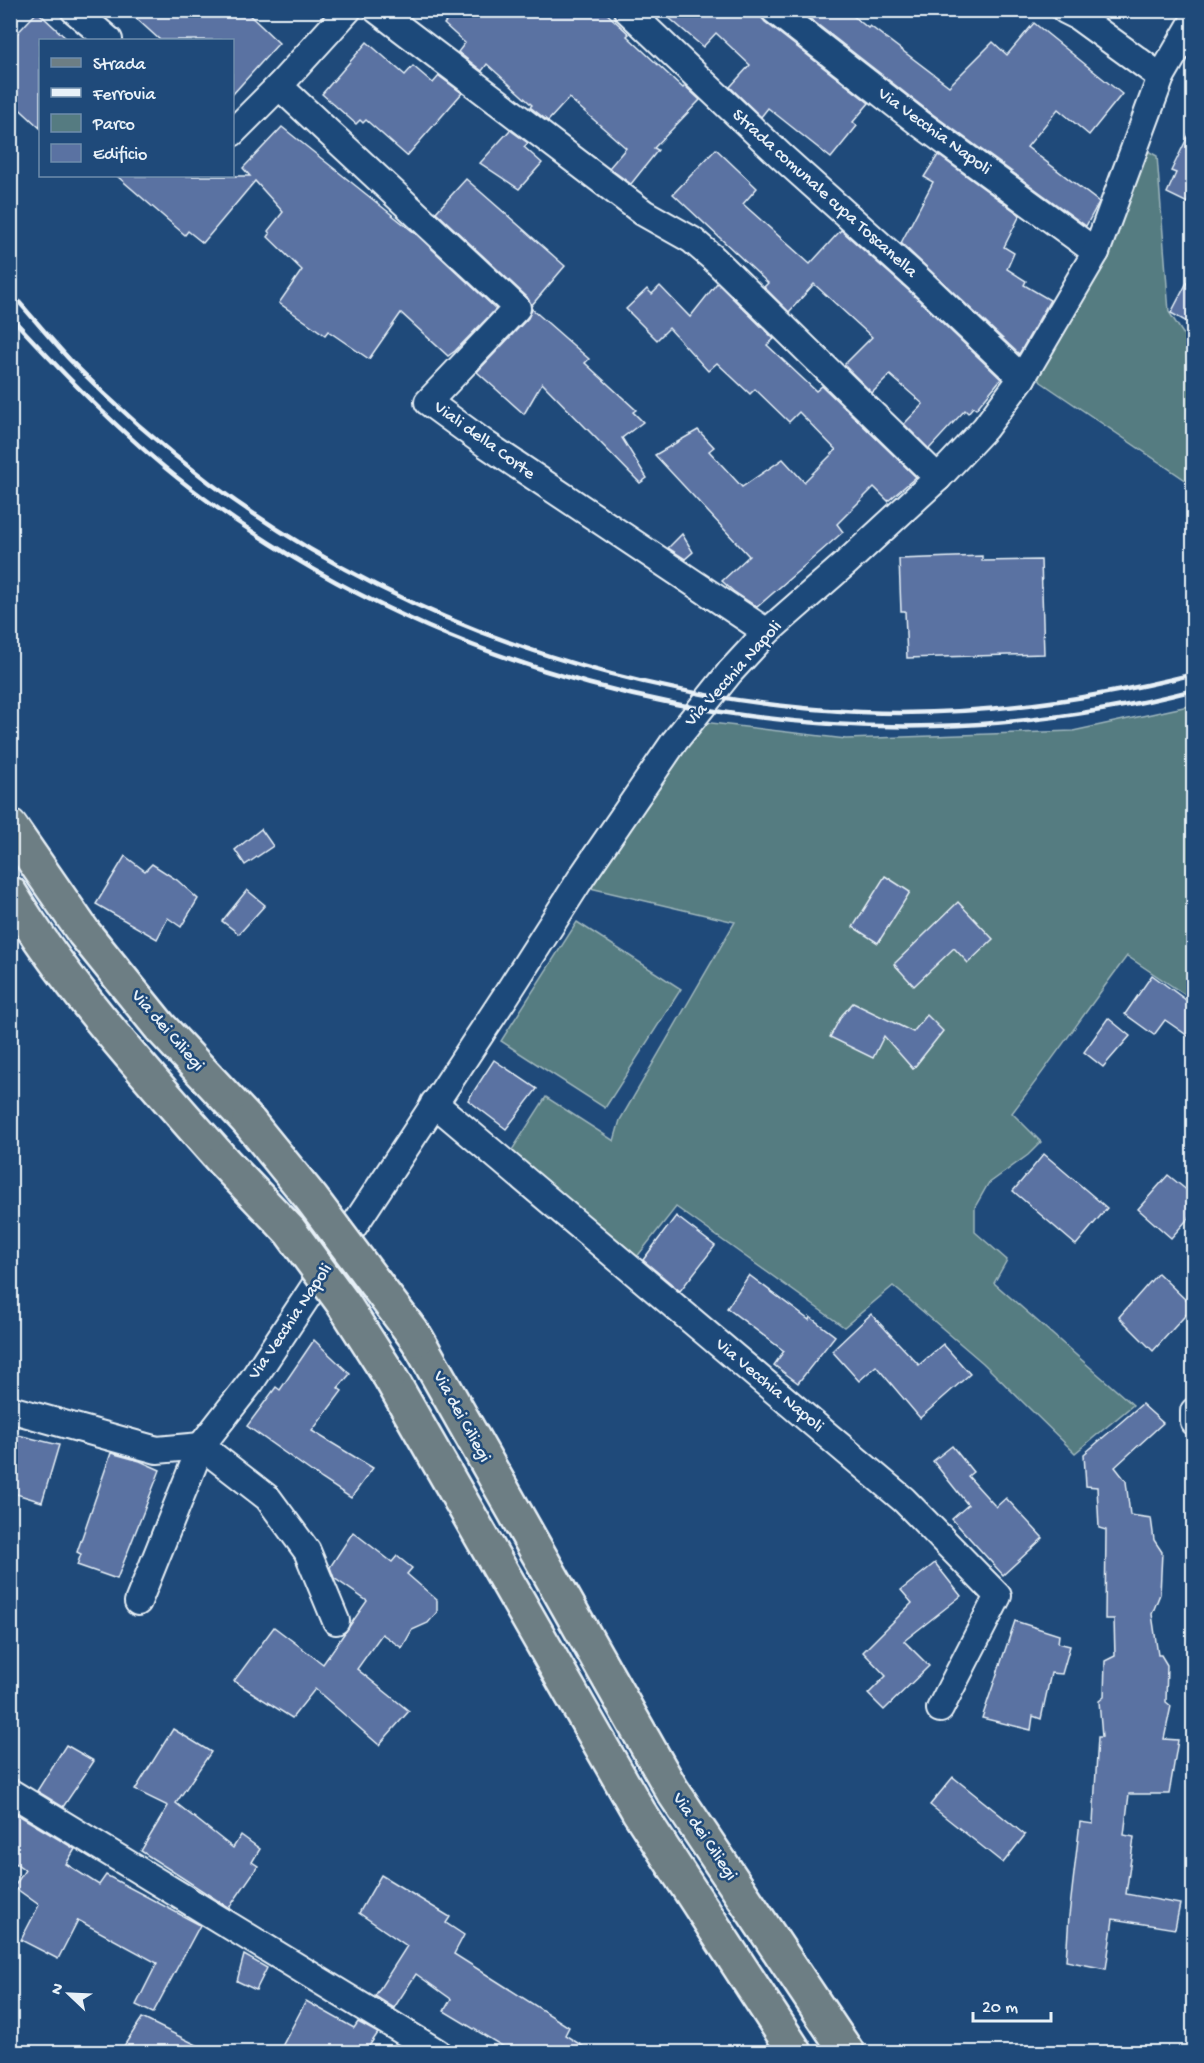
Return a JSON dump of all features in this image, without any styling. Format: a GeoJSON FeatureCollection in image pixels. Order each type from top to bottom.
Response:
{"type":"FeatureCollection","features":[{"type":"Feature","properties":{"kind":"main road","name":"Via dei Ciliegi"},"geometry":{"type":"LineString","coordinates":[[10,826],[84,933],[160,1027],[249,1122],[311,1198],[417,1339],[672,1790],[847,2052]]}},
{"type":"Feature","properties":{"kind":"main road"},"geometry":{"type":"LineString","coordinates":[[10,893],[33,930],[133,1059],[223,1161],[291,1231],[343,1303],[389,1375],[639,1812],[795,2052]]}},
{"type":"Feature","properties":{"kind":"street"},"geometry":{"type":"LineString","coordinates":[[74,10],[109,39]]}},
{"type":"Feature","properties":{"kind":"street"},"geometry":{"type":"LineString","coordinates":[[234,131],[279,86],[348,10]]}},
{"type":"Feature","properties":{"kind":"street"},"geometry":{"type":"LineString","coordinates":[[377,10],[644,213],[699,246],[938,478]]}},
{"type":"Feature","properties":{"kind":"street","name":"Strada comunale cupa Toscanella"},"geometry":{"type":"LineString","coordinates":[[627,10],[1022,378]]}},
{"type":"Feature","properties":{"kind":"street","name":"Via Vecchia Napoli"},"geometry":{"type":"LineString","coordinates":[[774,10],[918,122],[1096,252]]}},
{"type":"Feature","properties":{"kind":"street"},"geometry":{"type":"LineString","coordinates":[[1065,10],[1077,16],[1161,77]]}},
{"type":"Feature","properties":{"kind":"street","name":"Via Vecchia Napoli"},"geometry":{"type":"LineString","coordinates":[[138,1602],[201,1446],[251,1382],[583,875],[674,742],[730,672],[766,632],[846,563],[938,478],[985,428],[1022,378],[1096,252],[1161,77],[1194,20]]}},
{"type":"Feature","properties":{"kind":"street","name":"Viali della Corte"},"geometry":{"type":"LineString","coordinates":[[279,86],[517,308],[428,402],[497,452],[766,632]]}},
{"type":"Feature","properties":{"kind":"street","name":"Via Vecchia Napoli"},"geometry":{"type":"LineString","coordinates":[[434,1103],[904,1500],[998,1596],[940,1708]]}},
{"type":"Feature","properties":{"kind":"street"},"geometry":{"type":"LineString","coordinates":[[10,1409],[157,1450],[201,1446],[268,1498],[308,1551],[336,1621]]}},
{"type":"Feature","properties":{"kind":"street"},"geometry":{"type":"LineString","coordinates":[[1194,1411],[1194,1422]]}},
{"type":"Feature","properties":{"kind":"street"},"geometry":{"type":"LineString","coordinates":[[10,1792],[436,2052]]}},
{"type":"Feature","properties":{"kind":"green space"},"geometry":{"type":"Polygon","coordinates":[[[1146,150],[1157,156],[1169,312],[1193,349],[1193,485],[1041,382],[1035,373],[1146,150]]]}},
{"type":"Feature","properties":{"kind":"green space"},"geometry":{"type":"Polygon","coordinates":[[[1193,705],[1193,1000],[1127,956],[1012,1113],[1041,1142],[1028,1155],[988,1184],[975,1207],[975,1232],[1007,1260],[994,1283],[1133,1405],[1075,1453],[983,1363],[893,1286],[844,1327],[676,1207],[636,1258],[510,1153],[546,1097],[614,1141],[620,1120],[735,922],[586,887],[703,722],[846,739],[1073,731],[1193,705]]]}},
{"type":"Feature","properties":{"kind":"green space"},"geometry":{"type":"Polygon","coordinates":[[[577,922],[681,989],[605,1108],[501,1041],[577,922]]]}},
{"type":"Feature","properties":{"kind":"building"},"geometry":{"type":"Polygon","coordinates":[[[39,10],[40,14],[67,39],[39,39],[39,127],[10,100],[10,41],[39,10]]]}},
{"type":"Feature","properties":{"kind":"building"},"geometry":{"type":"Polygon","coordinates":[[[127,10],[244,10],[279,43],[234,93],[234,39],[159,39],[127,10]]]}},
{"type":"Feature","properties":{"kind":"building"},"geometry":{"type":"Polygon","coordinates":[[[456,10],[603,10],[629,34],[627,36],[683,88],[685,86],[700,100],[654,148],[658,150],[631,184],[609,168],[626,148],[569,98],[548,121],[530,107],[532,105],[487,64],[482,71],[458,52],[465,43],[444,24],[456,10]]]}},
{"type":"Feature","properties":{"kind":"building"},"geometry":{"type":"Polygon","coordinates":[[[660,10],[759,10],[765,22],[869,103],[853,122],[857,126],[831,158],[768,108],[761,117],[730,87],[750,65],[716,33],[703,47],[660,10]]]}},
{"type":"Feature","properties":{"kind":"building"},"geometry":{"type":"Polygon","coordinates":[[[799,10],[846,10],[949,86],[993,42],[1007,55],[1034,23],[1122,94],[1089,135],[1058,109],[1027,147],[1099,202],[1086,226],[927,110],[799,10]]]}},
{"type":"Feature","properties":{"kind":"building"},"geometry":{"type":"Polygon","coordinates":[[[367,42],[405,75],[413,66],[433,83],[439,76],[462,93],[407,156],[366,120],[363,123],[360,120],[356,124],[322,94],[367,42]]]}},
{"type":"Feature","properties":{"kind":"building"},"geometry":{"type":"Polygon","coordinates":[[[1194,124],[1194,206],[1167,193],[1176,173],[1171,171],[1194,124]]]}},
{"type":"Feature","properties":{"kind":"building"},"geometry":{"type":"Polygon","coordinates":[[[282,127],[416,234],[496,309],[448,356],[401,313],[369,359],[328,331],[325,335],[279,303],[302,270],[268,237],[270,234],[268,231],[283,212],[255,181],[203,243],[188,231],[185,235],[118,177],[250,176],[243,168],[282,127]]]}},
{"type":"Feature","properties":{"kind":"building"},"geometry":{"type":"Polygon","coordinates":[[[510,130],[528,143],[524,147],[542,163],[519,189],[480,163],[510,130]]]}},
{"type":"Feature","properties":{"kind":"building"},"geometry":{"type":"Polygon","coordinates":[[[716,149],[757,188],[743,204],[810,264],[841,230],[907,289],[1001,379],[976,409],[973,407],[968,413],[965,410],[929,449],[904,424],[923,404],[890,375],[872,393],[844,365],[872,337],[814,284],[789,312],[764,287],[768,283],[673,194],[716,149]]]}},
{"type":"Feature","properties":{"kind":"building"},"geometry":{"type":"Polygon","coordinates":[[[938,155],[1020,215],[1004,247],[1014,253],[1007,269],[1026,281],[1024,285],[1050,300],[1019,354],[901,243],[933,182],[924,177],[938,155]]]}},
{"type":"Feature","properties":{"kind":"building"},"geometry":{"type":"Polygon","coordinates":[[[466,179],[565,266],[531,306],[527,297],[436,212],[466,179]]]}},
{"type":"Feature","properties":{"kind":"building"},"geometry":{"type":"Polygon","coordinates":[[[1194,269],[1194,326],[1171,313],[1194,269]]]}},
{"type":"Feature","properties":{"kind":"building"},"geometry":{"type":"Polygon","coordinates":[[[717,283],[774,339],[767,345],[816,391],[822,386],[916,477],[888,501],[874,487],[837,524],[843,532],[757,607],[722,581],[749,556],[655,455],[698,430],[714,447],[709,451],[742,487],[783,459],[804,482],[836,450],[799,412],[789,422],[755,389],[750,394],[717,363],[708,371],[669,328],[657,340],[626,309],[647,289],[652,294],[660,286],[690,317],[717,283]]]}},
{"type":"Feature","properties":{"kind":"building"},"geometry":{"type":"Polygon","coordinates":[[[532,309],[589,359],[585,363],[636,410],[633,412],[643,422],[622,438],[647,478],[640,483],[542,383],[524,414],[477,372],[528,318],[532,309]]]}},
{"type":"Feature","properties":{"kind":"building"},"geometry":{"type":"Polygon","coordinates":[[[682,534],[693,552],[685,559],[668,548],[682,534]]]}},
{"type":"Feature","properties":{"kind":"building"},"geometry":{"type":"Polygon","coordinates":[[[982,556],[982,561],[1041,560],[1044,654],[907,658],[905,611],[901,611],[899,559],[982,556]]]}},
{"type":"Feature","properties":{"kind":"building"},"geometry":{"type":"Polygon","coordinates":[[[261,829],[273,846],[245,865],[235,850],[261,829]]]}},
{"type":"Feature","properties":{"kind":"building"},"geometry":{"type":"Polygon","coordinates":[[[125,856],[145,871],[152,864],[177,880],[198,899],[181,927],[168,918],[157,939],[96,904],[125,856]]]}},
{"type":"Feature","properties":{"kind":"building"},"geometry":{"type":"Polygon","coordinates":[[[885,876],[910,892],[878,943],[853,927],[885,876]]]}},
{"type":"Feature","properties":{"kind":"building"},"geometry":{"type":"Polygon","coordinates":[[[247,890],[265,905],[239,934],[222,921],[247,890]]]}},
{"type":"Feature","properties":{"kind":"building"},"geometry":{"type":"Polygon","coordinates":[[[958,902],[993,939],[968,963],[954,948],[914,986],[894,964],[958,902]]]}},
{"type":"Feature","properties":{"kind":"building"},"geometry":{"type":"Polygon","coordinates":[[[1152,975],[1194,1006],[1194,1040],[1165,1020],[1154,1035],[1125,1014],[1152,975]]]}},
{"type":"Feature","properties":{"kind":"building"},"geometry":{"type":"Polygon","coordinates":[[[853,1003],[913,1032],[927,1015],[943,1031],[913,1069],[884,1036],[873,1058],[830,1037],[842,1015],[853,1003]]]}},
{"type":"Feature","properties":{"kind":"building"},"geometry":{"type":"Polygon","coordinates":[[[1108,1018],[1130,1036],[1103,1067],[1084,1052],[1108,1018]]]}},
{"type":"Feature","properties":{"kind":"building"},"geometry":{"type":"Polygon","coordinates":[[[494,1060],[537,1089],[506,1129],[468,1100],[494,1060]]]}},
{"type":"Feature","properties":{"kind":"building"},"geometry":{"type":"Polygon","coordinates":[[[1044,1154],[1107,1208],[1076,1245],[1013,1191],[1044,1154]]]}},
{"type":"Feature","properties":{"kind":"building"},"geometry":{"type":"Polygon","coordinates":[[[1168,1175],[1194,1196],[1194,1212],[1171,1238],[1138,1209],[1168,1175]]]}},
{"type":"Feature","properties":{"kind":"building"},"geometry":{"type":"Polygon","coordinates":[[[676,1216],[715,1246],[680,1291],[643,1260],[676,1216]]]}},
{"type":"Feature","properties":{"kind":"building"},"geometry":{"type":"Polygon","coordinates":[[[1158,1273],[1193,1307],[1153,1351],[1119,1317],[1158,1273]]]}},
{"type":"Feature","properties":{"kind":"building"},"geometry":{"type":"Polygon","coordinates":[[[749,1275],[809,1320],[810,1317],[835,1336],[798,1383],[774,1365],[784,1351],[727,1308],[749,1275]]]}},
{"type":"Feature","properties":{"kind":"building"},"geometry":{"type":"Polygon","coordinates":[[[871,1314],[919,1365],[943,1344],[970,1374],[920,1418],[876,1366],[859,1381],[832,1351],[871,1314]]]}},
{"type":"Feature","properties":{"kind":"building"},"geometry":{"type":"Polygon","coordinates":[[[314,1340],[350,1374],[338,1388],[342,1391],[312,1431],[373,1468],[351,1498],[247,1426],[276,1387],[280,1390],[314,1340]]]}},
{"type":"Feature","properties":{"kind":"building"},"geometry":{"type":"Polygon","coordinates":[[[1142,1404],[1163,1423],[1115,1467],[1126,1481],[1130,1515],[1151,1518],[1154,1540],[1162,1552],[1160,1594],[1152,1614],[1158,1655],[1161,1655],[1167,1665],[1166,1702],[1171,1706],[1164,1739],[1178,1740],[1169,1794],[1129,1794],[1124,1835],[1134,1837],[1126,1894],[1180,1904],[1175,1929],[1113,1919],[1106,1969],[1066,1961],[1080,1822],[1093,1824],[1098,1737],[1102,1737],[1099,1701],[1104,1697],[1105,1661],[1115,1656],[1114,1619],[1105,1619],[1106,1530],[1099,1528],[1097,1487],[1086,1486],[1084,1454],[1142,1404]]]}},
{"type":"Feature","properties":{"kind":"building"},"geometry":{"type":"Polygon","coordinates":[[[10,1433],[59,1445],[42,1502],[10,1492],[10,1433]]]}},
{"type":"Feature","properties":{"kind":"building"},"geometry":{"type":"Polygon","coordinates":[[[952,1446],[973,1472],[968,1476],[996,1507],[1006,1498],[1043,1538],[1003,1575],[952,1519],[968,1505],[933,1461],[952,1446]]]}},
{"type":"Feature","properties":{"kind":"building"},"geometry":{"type":"Polygon","coordinates":[[[111,1453],[140,1461],[160,1470],[117,1579],[77,1565],[81,1554],[77,1552],[111,1453]]]}},
{"type":"Feature","properties":{"kind":"building"},"geometry":{"type":"Polygon","coordinates":[[[353,1532],[392,1562],[397,1556],[412,1568],[407,1574],[437,1600],[437,1612],[428,1623],[412,1630],[402,1648],[382,1634],[357,1669],[409,1711],[379,1745],[315,1689],[292,1718],[234,1681],[274,1627],[323,1664],[367,1601],[334,1578],[330,1567],[353,1532]]]}},
{"type":"Feature","properties":{"kind":"building"},"geometry":{"type":"Polygon","coordinates":[[[935,1563],[961,1596],[904,1641],[929,1666],[884,1710],[868,1694],[886,1676],[863,1652],[912,1603],[901,1590],[935,1563]]]}},
{"type":"Feature","properties":{"kind":"building"},"geometry":{"type":"Polygon","coordinates":[[[1015,1621],[1059,1635],[1058,1643],[1070,1646],[1062,1674],[1051,1673],[1041,1719],[1033,1716],[1031,1730],[982,1718],[1015,1621]]]}},
{"type":"Feature","properties":{"kind":"building"},"geometry":{"type":"Polygon","coordinates":[[[173,1729],[211,1752],[176,1803],[233,1848],[241,1835],[260,1849],[252,1862],[258,1866],[229,1908],[141,1851],[168,1806],[135,1790],[173,1729]]]}},
{"type":"Feature","properties":{"kind":"building"},"geometry":{"type":"Polygon","coordinates":[[[66,1745],[94,1761],[63,1807],[37,1791],[66,1745]]]}},
{"type":"Feature","properties":{"kind":"building"},"geometry":{"type":"Polygon","coordinates":[[[953,1777],[1025,1835],[1003,1863],[930,1805],[953,1777]]]}},
{"type":"Feature","properties":{"kind":"building"},"geometry":{"type":"Polygon","coordinates":[[[10,1810],[75,1849],[66,1864],[99,1885],[106,1875],[200,1925],[153,2013],[136,2005],[157,1963],[78,1920],[58,1959],[21,1940],[39,1905],[14,1887],[25,1870],[10,1859],[10,1810]]]}},
{"type":"Feature","properties":{"kind":"building"},"geometry":{"type":"Polygon","coordinates":[[[381,1875],[450,1917],[446,1923],[464,1935],[454,1954],[569,2027],[565,2035],[592,2052],[501,2052],[504,2047],[444,2011],[451,1999],[416,1974],[394,2008],[375,1996],[407,1946],[359,1913],[381,1875]]]}},
{"type":"Feature","properties":{"kind":"building"},"geometry":{"type":"Polygon","coordinates":[[[244,1955],[267,1968],[256,1990],[237,1981],[244,1955]]]}},
{"type":"Feature","properties":{"kind":"building"},"geometry":{"type":"Polygon","coordinates":[[[306,2001],[354,2028],[358,2022],[378,2033],[365,2052],[279,2052],[306,2001]]]}},
{"type":"Feature","properties":{"kind":"building"},"geometry":{"type":"Polygon","coordinates":[[[142,2018],[211,2052],[120,2052],[142,2018]]]}},
{"type":"Feature","properties":{"kind":"railway"},"geometry":{"type":"LineString","coordinates":[[10,292],[63,353],[104,394],[210,483],[282,532],[358,576],[437,614],[518,646],[602,671],[687,691],[773,705],[860,712],[944,712],[1028,705],[1112,692],[1194,674]]}},
{"type":"Feature","properties":{"kind":"railway"},"geometry":{"type":"LineString","coordinates":[[10,316],[125,433],[201,496],[311,568],[427,626],[549,672],[676,704],[805,722],[935,726],[1065,715],[1194,690]]}}]}
